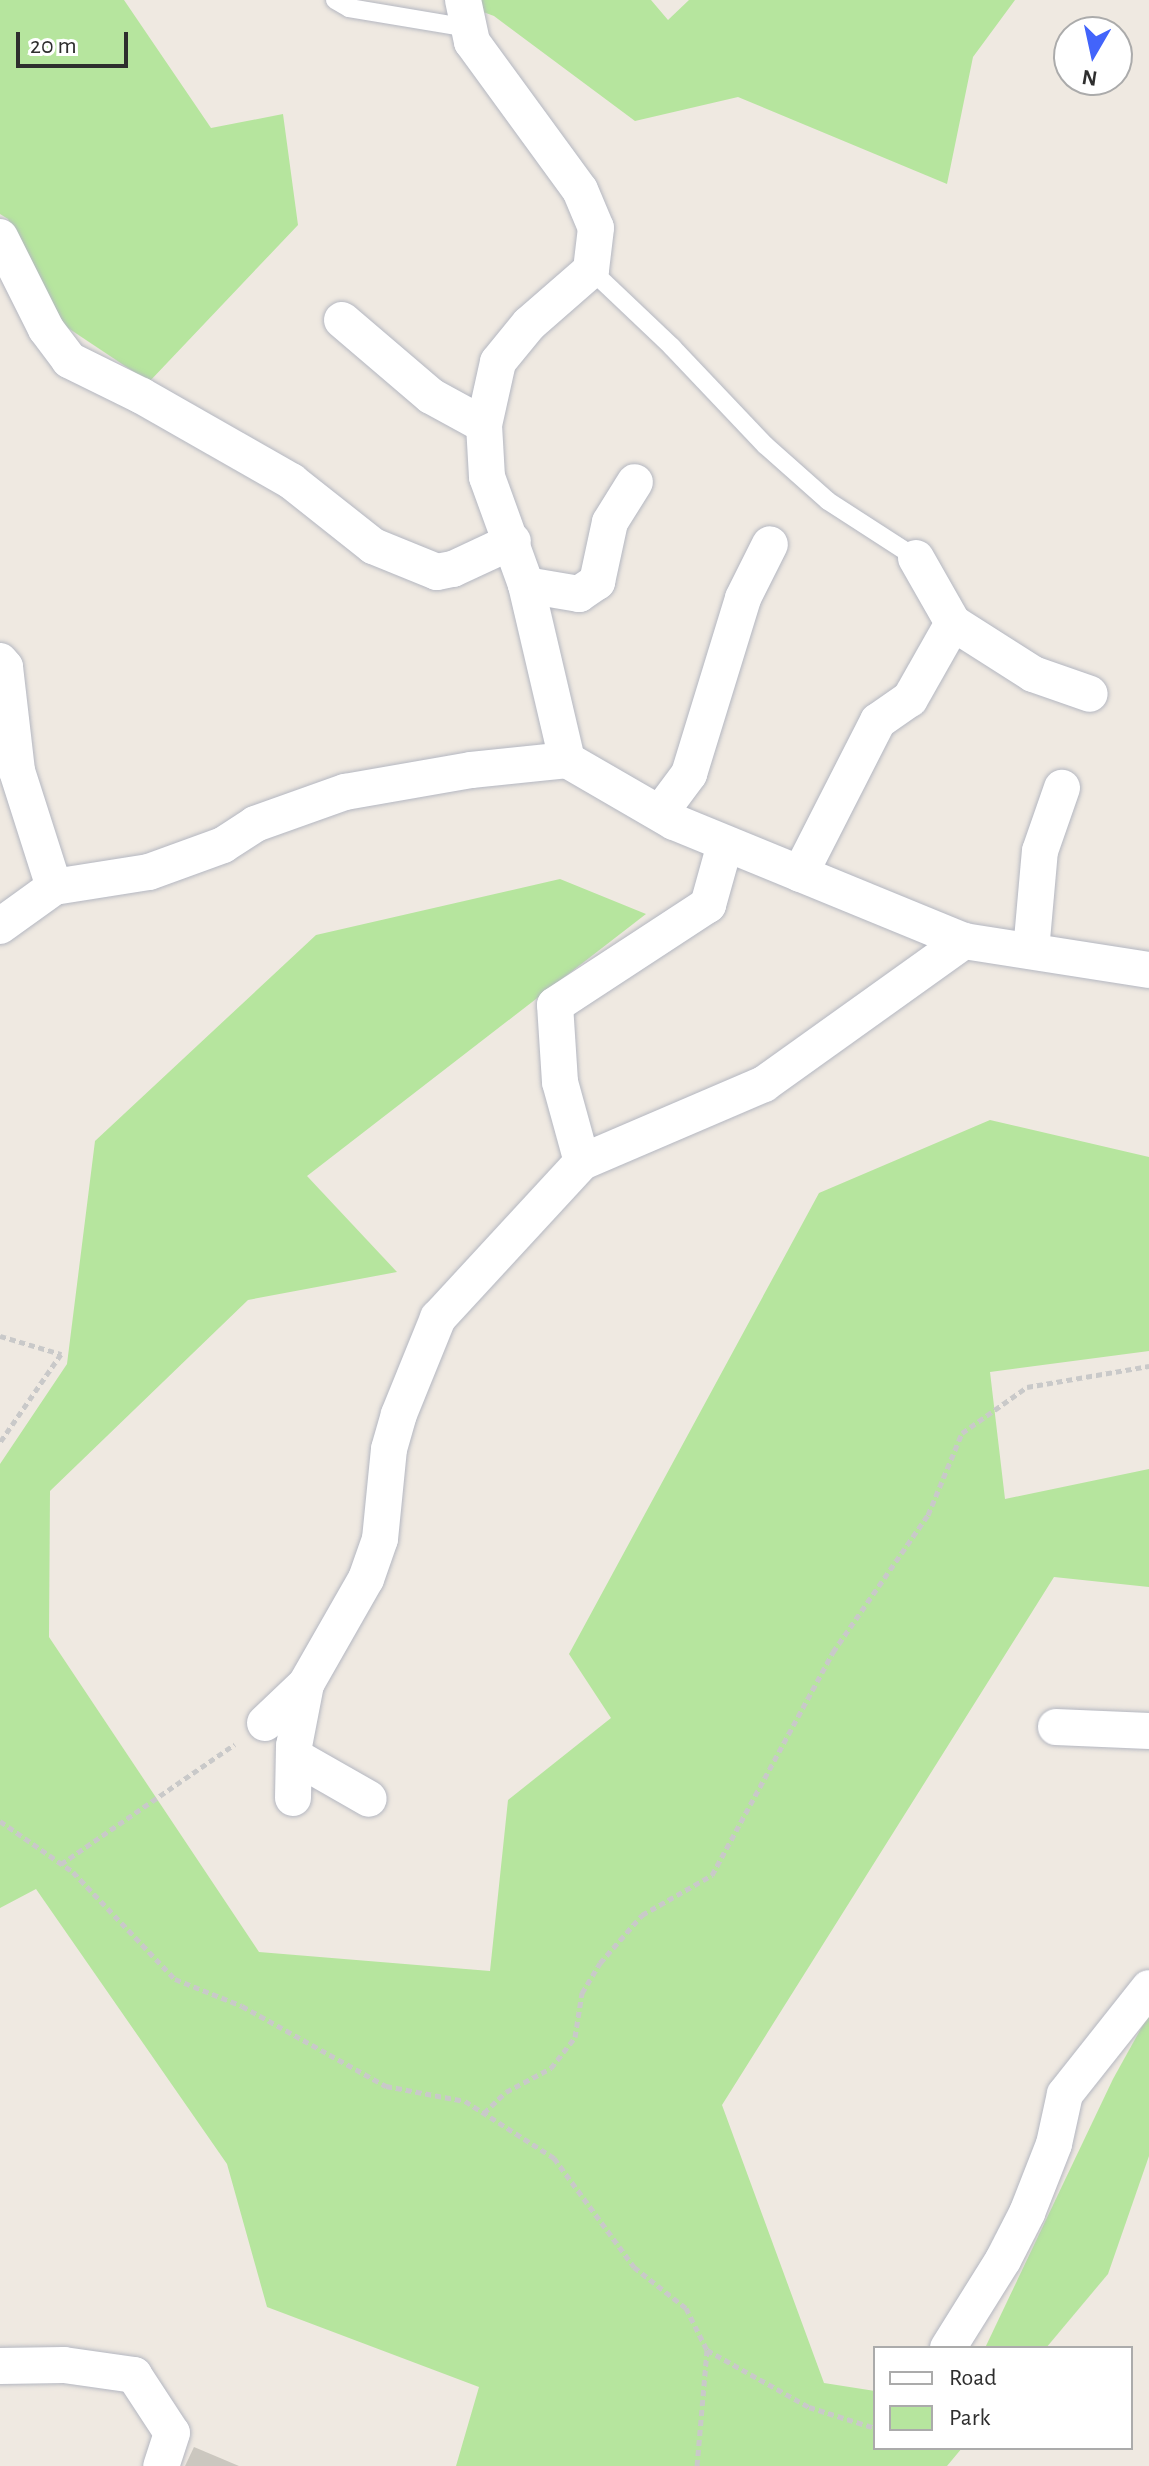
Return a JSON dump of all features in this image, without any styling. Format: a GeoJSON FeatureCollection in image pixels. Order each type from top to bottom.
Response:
{"type":"FeatureCollection","features":[{"type":"Feature","properties":{"kind":"street"},"geometry":{"type":"LineString","coordinates":[[466,14],[472,42],[580,190],[596,228],[591,270],[529,324],[498,362],[484,425],[487,477],[513,541],[526,585],[567,760]]}},
{"type":"Feature","properties":{"kind":"street"},"geometry":{"type":"LineString","coordinates":[[0,237],[46,329],[69,360],[142,396],[291,481],[373,546],[437,572],[453,569],[513,541]]}},
{"type":"Feature","properties":{"kind":"street"},"geometry":{"type":"LineString","coordinates":[[342,320],[431,396],[484,425]]}},
{"type":"Feature","properties":{"kind":"street"},"geometry":{"type":"LineString","coordinates":[[526,585],[579,594],[597,582],[610,522],[635,482]]}},
{"type":"Feature","properties":{"kind":"street"},"geometry":{"type":"LineString","coordinates":[[660,813],[689,774],[743,598],[770,544]]}},
{"type":"Feature","properties":{"kind":"street"},"geometry":{"type":"LineString","coordinates":[[916,558],[953,623],[1033,674],[1090,694]]}},
{"type":"Feature","properties":{"kind":"street"},"geometry":{"type":"LineString","coordinates":[[800,874],[878,721],[910,699],[953,623]]}},
{"type":"Feature","properties":{"kind":"street"},"geometry":{"type":"LineString","coordinates":[[0,661],[5,667],[17,771],[54,887]]}},
{"type":"Feature","properties":{"kind":"street"},"geometry":{"type":"LineString","coordinates":[[0,926],[54,887],[149,872],[223,845],[255,824],[345,792],[471,770],[567,760],[660,813],[725,844],[964,941],[1149,970]]}},
{"type":"Feature","properties":{"kind":"street"},"geometry":{"type":"LineString","coordinates":[[1031,951],[1040,851],[1062,788]]}},
{"type":"Feature","properties":{"kind":"street"},"geometry":{"type":"LineString","coordinates":[[582,1162],[560,1082],[555,1005],[708,905],[725,844]]}},
{"type":"Feature","properties":{"kind":"street"},"geometry":{"type":"LineString","coordinates":[[265,1723],[306,1684],[366,1579],[380,1539],[389,1449],[399,1414],[438,1318],[582,1162],[764,1084],[964,941]]}},
{"type":"Feature","properties":{"kind":"street"},"geometry":{"type":"LineString","coordinates":[[293,1798],[294,1756],[306,1684]]}},
{"type":"Feature","properties":{"kind":"street"},"geometry":{"type":"LineString","coordinates":[[1056,1727],[1149,1731]]}},
{"type":"Feature","properties":{"kind":"street"},"geometry":{"type":"LineString","coordinates":[[294,1756],[369,1799]]}},
{"type":"Feature","properties":{"kind":"street"},"geometry":{"type":"LineString","coordinates":[[949,2346],[1003,2260],[1027,2213],[1054,2144],[1065,2094],[1149,1988]]}},
{"type":"Feature","properties":{"kind":"street"},"geometry":{"type":"LineString","coordinates":[[0,2366],[64,2365],[134,2375],[172,2433],[161,2466]]}},
{"type":"Feature","properties":{"kind":"lane"},"geometry":{"type":"LineString","coordinates":[[335,0],[349,8],[466,14]]}},
{"type":"Feature","properties":{"kind":"lane"},"geometry":{"type":"LineString","coordinates":[[591,270],[672,347],[765,445],[817,491],[916,558]]}},
{"type":"Feature","properties":{"kind":"path"},"geometry":{"type":"LineString","coordinates":[[0,1336],[61,1354],[0,1442]]}},
{"type":"Feature","properties":{"kind":"path"},"geometry":{"type":"LineString","coordinates":[[484,2113],[506,2092],[551,2068],[575,2037],[582,1993],[600,1963],[642,1915],[712,1875],[833,1652],[928,1515],[962,1433],[1027,1387],[1149,1366]]}},
{"type":"Feature","properties":{"kind":"path"},"geometry":{"type":"LineString","coordinates":[[61,1864],[265,1723]]}},
{"type":"Feature","properties":{"kind":"path"},"geometry":{"type":"LineString","coordinates":[[0,1821],[73,1872],[175,1979],[242,2006],[386,2086],[465,2101],[554,2158],[634,2267],[686,2308],[707,2350],[697,2466]]}},
{"type":"Feature","properties":{"kind":"path"},"geometry":{"type":"LineString","coordinates":[[707,2350],[809,2407],[873,2427]]}},
{"type":"Feature","properties":{"kind":"green space"},"geometry":{"type":"Polygon","coordinates":[[[0,0],[124,0],[211,128],[283,114],[298,225],[149,382],[65,326],[8,219],[0,214],[0,0]]]}},
{"type":"Feature","properties":{"kind":"green space"},"geometry":{"type":"Polygon","coordinates":[[[451,0],[651,0],[668,20],[689,0],[1015,0],[973,57],[947,184],[738,97],[635,121],[494,16],[451,0]]]}},
{"type":"Feature","properties":{"kind":"green space"},"geometry":{"type":"Polygon","coordinates":[[[560,879],[646,914],[307,1176],[397,1272],[248,1300],[50,1491],[49,1637],[259,1952],[490,1971],[508,1800],[611,1718],[569,1654],[819,1193],[990,1120],[1149,1157],[1149,1351],[990,1372],[1005,1499],[1149,1469],[1149,1587],[1054,1577],[722,2105],[824,2383],[873,2391],[873,2450],[960,2450],[947,2466],[456,2466],[479,2387],[267,2307],[227,2164],[36,1889],[0,1908],[0,1464],[67,1364],[95,1141],[316,935],[560,879]]]}},
{"type":"Feature","properties":{"kind":"green space"},"geometry":{"type":"Polygon","coordinates":[[[1149,2014],[1149,2156],[1108,2274],[1048,2346],[986,2346],[1113,2079],[1149,2014]]]}},
{"type":"Feature","properties":{"kind":"building"},"geometry":{"type":"Polygon","coordinates":[[[194,2447],[239,2466],[185,2466],[194,2447]]]}}]}
